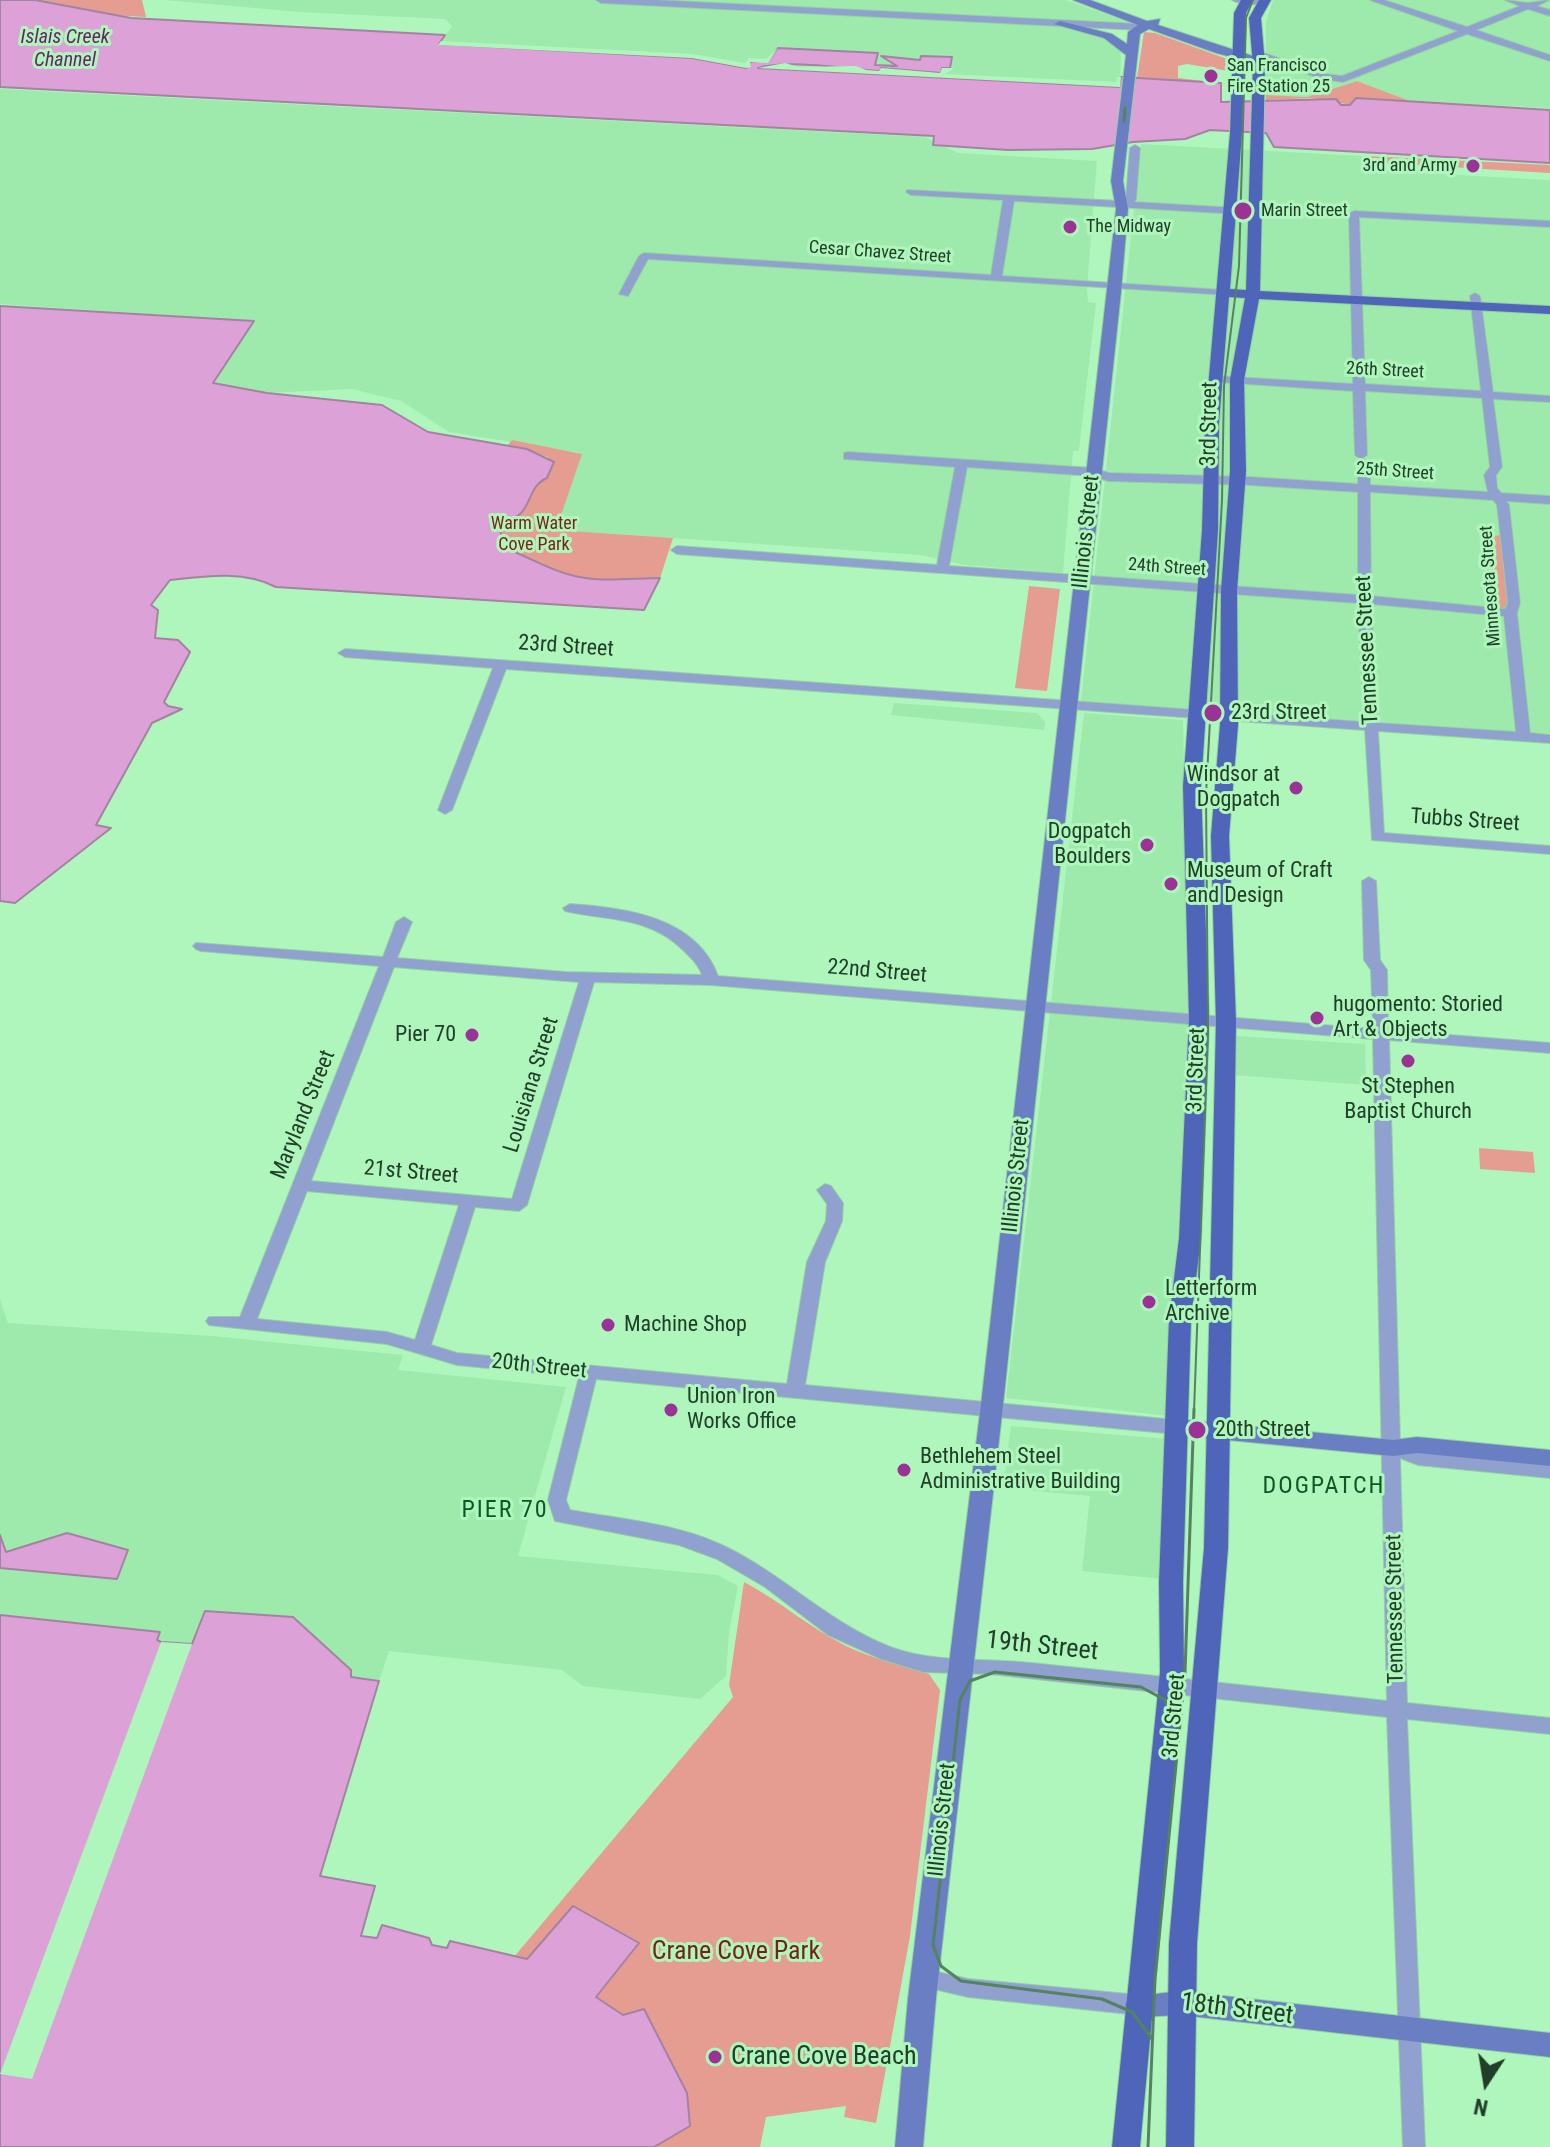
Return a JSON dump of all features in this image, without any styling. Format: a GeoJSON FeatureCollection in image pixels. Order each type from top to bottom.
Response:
{"type":"FeatureCollection","features":[{"type":"Feature","properties":{"kind":"main road","name":"3rd Street"},"geometry":{"type":"LineString","coordinates":[[1126,2147],[1171,1687],[1181,1300],[1190,1238],[1199,1020],[1192,800],[1206,589],[1209,479],[1236,133],[1237,53],[1240,13],[1246,0]]}},
{"type":"Feature","properties":{"kind":"main road","name":"3rd Street"},"geometry":{"type":"LineString","coordinates":[[1180,2147],[1181,2003],[1216,1548],[1226,1022],[1220,836],[1229,716],[1229,591],[1237,481],[1237,380],[1253,290],[1259,57],[1255,18],[1264,0]]}},
{"type":"Feature","properties":{"kind":"main road","name":"Cesar Chavez Street"},"geometry":{"type":"LineString","coordinates":[[1225,289],[1550,302]]}},
{"type":"Feature","properties":{"kind":"main road","name":"Cesar Chavez Street"},"geometry":{"type":"LineString","coordinates":[[1476,300],[1550,310]]}},
{"type":"Feature","properties":{"kind":"street"},"geometry":{"type":"LineString","coordinates":[[601,0],[1060,24],[1147,24]]}},
{"type":"Feature","properties":{"kind":"street"},"geometry":{"type":"LineString","coordinates":[[1079,0],[1237,53],[1336,80],[1544,0]]}},
{"type":"Feature","properties":{"kind":"street"},"geometry":{"type":"LineString","coordinates":[[1095,0],[1147,24]]}},
{"type":"Feature","properties":{"kind":"street"},"geometry":{"type":"LineString","coordinates":[[1237,0],[1264,0]]}},
{"type":"Feature","properties":{"kind":"street"},"geometry":{"type":"LineString","coordinates":[[1375,0],[1550,58]]}},
{"type":"Feature","properties":{"kind":"street"},"geometry":{"type":"LineString","coordinates":[[1510,0],[1550,13]]}},
{"type":"Feature","properties":{"kind":"street"},"geometry":{"type":"LineString","coordinates":[[1060,24],[1108,36],[1132,54]]}},
{"type":"Feature","properties":{"kind":"street","name":"Illinois Street"},"geometry":{"type":"LineString","coordinates":[[909,2147],[925,1978],[1115,285],[1121,205],[1117,181],[1120,154],[1134,32],[1147,24]]}},
{"type":"Feature","properties":{"kind":"street","name":"Illinois Street"},"geometry":{"type":"LineString","coordinates":[[1121,205],[1131,199],[1135,148]]}},
{"type":"Feature","properties":{"kind":"street"},"geometry":{"type":"LineString","coordinates":[[911,192],[1255,212]]}},
{"type":"Feature","properties":{"kind":"street"},"geometry":{"type":"LineString","coordinates":[[996,278],[1009,198]]}},
{"type":"Feature","properties":{"kind":"street","name":"Tennessee Street"},"geometry":{"type":"LineString","coordinates":[[1377,837],[1374,726],[1364,600],[1364,487],[1354,214],[1550,224]]}},
{"type":"Feature","properties":{"kind":"street","name":"Cesar Chavez Street"},"geometry":{"type":"LineString","coordinates":[[624,294],[644,256],[1225,289]]}},
{"type":"Feature","properties":{"kind":"street","name":"Minnesota Street"},"geometry":{"type":"LineString","coordinates":[[1476,300],[1496,467],[1490,475],[1495,496],[1503,505],[1514,603],[1510,613],[1523,737]]}},
{"type":"Feature","properties":{"kind":"street","name":"26th Street"},"geometry":{"type":"LineString","coordinates":[[1217,379],[1550,399]]}},
{"type":"Feature","properties":{"kind":"street","name":"25th Street"},"geometry":{"type":"LineString","coordinates":[[848,456],[1093,472],[1108,477],[1364,487],[1550,500]]}},
{"type":"Feature","properties":{"kind":"street"},"geometry":{"type":"LineString","coordinates":[[942,571],[962,464]]}},
{"type":"Feature","properties":{"kind":"street","name":"24th Street"},"geometry":{"type":"LineString","coordinates":[[677,550],[1510,613]]}},
{"type":"Feature","properties":{"kind":"street","name":"23rd Street"},"geometry":{"type":"LineString","coordinates":[[345,653],[1550,739]]}},
{"type":"Feature","properties":{"kind":"street"},"geometry":{"type":"LineString","coordinates":[[445,810],[501,665]]}},
{"type":"Feature","properties":{"kind":"street","name":"Tubbs Street"},"geometry":{"type":"LineString","coordinates":[[1377,837],[1550,850]]}},
{"type":"Feature","properties":{"kind":"street","name":"Tennessee Street"},"geometry":{"type":"LineString","coordinates":[[1369,881],[1372,960],[1379,970],[1397,1711],[1414,2147]]}},
{"type":"Feature","properties":{"kind":"street"},"geometry":{"type":"LineString","coordinates":[[570,908],[635,916],[661,924],[690,948],[710,971],[711,980]]}},
{"type":"Feature","properties":{"kind":"street","name":"Maryland Street"},"geometry":{"type":"LineString","coordinates":[[246,1325],[404,922]]}},
{"type":"Feature","properties":{"kind":"street","name":"22nd Street"},"geometry":{"type":"LineString","coordinates":[[201,946],[588,978],[711,980],[1550,1048]]}},
{"type":"Feature","properties":{"kind":"street","name":"Louisiana Street"},"geometry":{"type":"LineString","coordinates":[[519,1205],[588,978]]}},
{"type":"Feature","properties":{"kind":"street","name":"21st Street"},"geometry":{"type":"LineString","coordinates":[[299,1185],[519,1205]]}},
{"type":"Feature","properties":{"kind":"street"},"geometry":{"type":"LineString","coordinates":[[795,1391],[816,1262],[834,1221],[835,1203],[825,1190]]}},
{"type":"Feature","properties":{"kind":"street"},"geometry":{"type":"LineString","coordinates":[[422,1346],[469,1200]]}},
{"type":"Feature","properties":{"kind":"street","name":"20th Street"},"geometry":{"type":"LineString","coordinates":[[215,1321],[387,1338],[457,1359],[1393,1448],[1417,1445],[1550,1458]]}},
{"type":"Feature","properties":{"kind":"street","name":"19th Street"},"geometry":{"type":"LineString","coordinates":[[589,1372],[557,1500],[562,1516],[652,1531],[705,1546],[757,1572],[835,1630],[872,1648],[923,1664],[960,1665],[1550,1726]]}},
{"type":"Feature","properties":{"kind":"street","name":"20th Street"},"geometry":{"type":"LineString","coordinates":[[1393,1448],[1418,1458],[1550,1471]]}},
{"type":"Feature","properties":{"kind":"street","name":"18th Street"},"geometry":{"type":"LineString","coordinates":[[925,1978],[968,1988],[1139,2005],[1181,2003],[1550,2045]]}},
{"type":"Feature","properties":{"kind":"shaded area"},"geometry":{"type":"Polygon","coordinates":[[[164,0],[1066,0],[1130,23],[1085,23],[1084,30],[1111,39],[1121,49],[1120,87],[746,68],[692,58],[438,45],[452,26],[445,19],[299,12],[164,0]]]}},
{"type":"Feature","properties":{"kind":"shaded area"},"geometry":{"type":"Polygon","coordinates":[[[1273,0],[1550,0],[1550,108],[1410,101],[1357,81],[1307,97],[1266,95],[1266,22],[1273,0]]]}},
{"type":"Feature","properties":{"kind":"shaded area"},"geometry":{"type":"Polygon","coordinates":[[[0,89],[925,137],[958,153],[1097,161],[1087,288],[1088,302],[1096,303],[1079,450],[1073,451],[1063,573],[964,565],[921,555],[556,530],[581,453],[449,432],[401,401],[352,389],[267,393],[212,383],[253,321],[0,304],[0,89]]]}},
{"type":"Feature","properties":{"kind":"shaded area"},"geometry":{"type":"Polygon","coordinates":[[[1141,144],[1362,156],[1367,170],[1550,180],[1550,734],[1081,701],[1141,144]]]}},
{"type":"Feature","properties":{"kind":"shaded area"},"geometry":{"type":"Polygon","coordinates":[[[894,703],[1037,713],[1045,722],[1044,730],[891,715],[894,703]]]}},
{"type":"Feature","properties":{"kind":"shaded area"},"geometry":{"type":"Polygon","coordinates":[[[1084,713],[1183,720],[1189,1021],[1169,1416],[1006,1398],[1084,713]]]}},
{"type":"Feature","properties":{"kind":"shaded area"},"geometry":{"type":"Polygon","coordinates":[[[1235,1036],[1365,1044],[1366,1085],[1234,1075],[1235,1036]]]}},
{"type":"Feature","properties":{"kind":"shaded area"},"geometry":{"type":"Polygon","coordinates":[[[0,1299],[8,1323],[212,1336],[403,1355],[398,1370],[566,1387],[518,1556],[717,1575],[738,1586],[729,1632],[726,1676],[700,1699],[583,1686],[562,1670],[389,1651],[379,1681],[350,1677],[293,1617],[205,1611],[192,1644],[161,1642],[157,1640],[159,1632],[0,1615],[0,1568],[116,1579],[128,1551],[67,1533],[6,1552],[0,1535],[0,1299]]]}},
{"type":"Feature","properties":{"kind":"shaded area"},"geometry":{"type":"Polygon","coordinates":[[[1011,1426],[1168,1439],[1163,1579],[1082,1571],[1090,1496],[1003,1488],[1011,1426]]]}},
{"type":"Feature","properties":{"kind":"green space"},"geometry":{"type":"Polygon","coordinates":[[[35,0],[142,0],[146,17],[109,15],[35,0]]]}},
{"type":"Feature","properties":{"kind":"green space"},"geometry":{"type":"Polygon","coordinates":[[[1144,32],[1155,33],[1230,60],[1229,71],[1187,64],[1178,66],[1178,78],[1228,84],[1137,78],[1144,32]]]}},
{"type":"Feature","properties":{"kind":"green space"},"geometry":{"type":"Polygon","coordinates":[[[1357,81],[1410,101],[1356,98],[1351,105],[1312,98],[1266,100],[1266,95],[1307,97],[1357,81]]]}},
{"type":"Feature","properties":{"kind":"green space"},"geometry":{"type":"Polygon","coordinates":[[[1366,156],[1550,165],[1550,173],[1367,162],[1366,156]]]}},
{"type":"Feature","properties":{"kind":"green space","name":"Warm Water Cove Park"},"geometry":{"type":"Polygon","coordinates":[[[512,440],[582,454],[556,530],[673,538],[660,578],[581,577],[554,570],[507,549],[500,531],[518,513],[537,485],[547,478],[548,457],[507,446],[512,440]]]}},
{"type":"Feature","properties":{"kind":"green space"},"geometry":{"type":"Polygon","coordinates":[[[1502,535],[1511,603],[1499,611],[1491,611],[1484,537],[1502,535]]]}},
{"type":"Feature","properties":{"kind":"green space"},"geometry":{"type":"Polygon","coordinates":[[[1029,586],[1060,589],[1047,691],[1015,688],[1029,586]]]}},
{"type":"Feature","properties":{"kind":"green space"},"geometry":{"type":"Polygon","coordinates":[[[1479,1148],[1533,1152],[1535,1173],[1480,1169],[1479,1148]]]}},
{"type":"Feature","properties":{"kind":"green space","name":"Crane Cove Park"},"geometry":{"type":"Polygon","coordinates":[[[744,1582],[846,1646],[929,1674],[940,1690],[910,1936],[876,2123],[844,2117],[846,2106],[766,2117],[760,2147],[596,2147],[508,1964],[733,1697],[729,1685],[744,1582]]]}},
{"type":"Feature","properties":{"kind":"water","name":"Islais Creek Channel"},"geometry":{"type":"Polygon","coordinates":[[[0,0],[35,0],[131,18],[445,35],[439,44],[692,58],[746,68],[750,62],[769,60],[778,48],[878,53],[875,65],[897,66],[881,56],[920,60],[921,56],[952,57],[950,68],[942,68],[941,73],[801,64],[758,68],[1119,87],[1121,77],[1221,83],[1221,102],[1336,99],[1341,105],[1350,105],[1356,98],[1550,110],[1550,163],[1274,147],[1266,133],[1210,130],[1185,139],[1133,142],[1092,149],[1008,150],[933,145],[934,136],[0,87],[0,0]]]}},
{"type":"Feature","properties":{"kind":"water"},"geometry":{"type":"Polygon","coordinates":[[[0,306],[254,321],[213,383],[267,393],[382,405],[428,432],[527,449],[554,462],[547,478],[537,485],[524,510],[500,531],[507,549],[554,570],[581,577],[660,578],[644,610],[276,587],[238,576],[170,580],[151,605],[158,610],[155,638],[178,640],[190,652],[164,702],[182,709],[152,723],[96,825],[111,828],[15,903],[0,901],[0,306]]]}},
{"type":"Feature","properties":{"kind":"water"},"geometry":{"type":"Polygon","coordinates":[[[67,1533],[128,1550],[117,1579],[0,1568],[0,1535],[6,1552],[67,1533]]]}},
{"type":"Feature","properties":{"kind":"water"},"geometry":{"type":"Polygon","coordinates":[[[205,1611],[293,1617],[351,1670],[351,1677],[379,1681],[320,1876],[375,1886],[361,1936],[377,1938],[382,1925],[429,1938],[432,1945],[447,1948],[450,1941],[527,1959],[573,1906],[639,1943],[596,1997],[623,2015],[644,2009],[687,2093],[690,2126],[654,2147],[0,2147],[0,1615],[160,1632],[157,1640],[161,1642],[192,1644],[205,1611]]]}},
{"type":"Feature","properties":{"kind":"pier"},"geometry":{"type":"Polygon","coordinates":[[[441,41],[692,54],[745,63],[749,58],[766,59],[778,48],[768,63],[750,62],[751,67],[746,68],[692,58],[438,45],[441,41]]]}},
{"type":"Feature","properties":{"kind":"pier"},"geometry":{"type":"Polygon","coordinates":[[[785,63],[799,67],[856,66],[866,70],[879,71],[881,68],[940,73],[942,68],[954,68],[945,74],[1116,82],[1117,77],[1121,77],[1120,87],[758,68],[785,63]]]}},
{"type":"Feature","properties":{"kind":"pier"},"geometry":{"type":"Polygon","coordinates":[[[161,1642],[192,1644],[32,2079],[0,2074],[161,1642]]]}},
{"type":"Feature","properties":{"kind":"tram line"},"geometry":{"type":"LineString","coordinates":[[1194,1411],[1208,1034],[1206,794],[1222,500],[1224,386],[1239,266],[1246,18],[1253,0]]}},
{"type":"Feature","properties":{"kind":"tram line"},"geometry":{"type":"LineString","coordinates":[[1148,2147],[1155,1979],[1185,1673],[1194,1409]]}},
{"type":"Feature","properties":{"kind":"tram line"},"geometry":{"type":"LineString","coordinates":[[1152,2039],[1132,2012],[1102,1999],[961,1981],[941,1966],[933,1945],[960,1700],[970,1681],[995,1672],[1141,1687],[1165,1700],[1177,1725]]}},
{"type":"Feature","properties":{"kind":"railway"},"geometry":{"type":"LineString","coordinates":[[1124,121],[1125,108]]}},
{"type":"Feature","properties":{"kind":"place","name":"San Francisco Fire Station 25"},"geometry":{"type":"Point","coordinates":[1211,76]}},
{"type":"Feature","properties":{"kind":"place","name":"3rd and Army"},"geometry":{"type":"Point","coordinates":[1473,166]}},
{"type":"Feature","properties":{"kind":"place","name":"Marin Street"},"geometry":{"type":"Point","coordinates":[1243,211]}},
{"type":"Feature","properties":{"kind":"place","name":"The Midway"},"geometry":{"type":"Point","coordinates":[1070,227]}},
{"type":"Feature","properties":{"kind":"place","name":"23rd Street"},"geometry":{"type":"Point","coordinates":[1213,713]}},
{"type":"Feature","properties":{"kind":"place","name":"Windsor at Dogpatch"},"geometry":{"type":"Point","coordinates":[1296,788]}},
{"type":"Feature","properties":{"kind":"place","name":"Dogpatch Boulders"},"geometry":{"type":"Point","coordinates":[1147,845]}},
{"type":"Feature","properties":{"kind":"place","name":"Museum of Craft and Design"},"geometry":{"type":"Point","coordinates":[1171,884]}},
{"type":"Feature","properties":{"kind":"place","name":"hugomento: Storied Art & Objects"},"geometry":{"type":"Point","coordinates":[1317,1018]}},
{"type":"Feature","properties":{"kind":"place","name":"Pier 70"},"geometry":{"type":"Point","coordinates":[472,1035]}},
{"type":"Feature","properties":{"kind":"place","name":"St Stephen Baptist Church"},"geometry":{"type":"Point","coordinates":[1408,1061]}},
{"type":"Feature","properties":{"kind":"place","name":"Letterform Archive"},"geometry":{"type":"Point","coordinates":[1149,1302]}},
{"type":"Feature","properties":{"kind":"place","name":"Machine Shop"},"geometry":{"type":"Point","coordinates":[608,1325]}},
{"type":"Feature","properties":{"kind":"place","name":"Union Iron Works Office"},"geometry":{"type":"Point","coordinates":[671,1410]}},
{"type":"Feature","properties":{"kind":"place","name":"20th Street"},"geometry":{"type":"Point","coordinates":[1197,1430]}},
{"type":"Feature","properties":{"kind":"place","name":"Bethlehem Steel Administrative Building"},"geometry":{"type":"Point","coordinates":[904,1470]}},
{"type":"Feature","properties":{"kind":"place","name":"Crane Cove Beach"},"geometry":{"type":"Point","coordinates":[715,2057]}},
{"type":"Feature","properties":{"kind":"district","name":"DOGPATCH"},"geometry":{"type":"Point","coordinates":[1324,1487]}},
{"type":"Feature","properties":{"kind":"district","name":"PIER 70"},"geometry":{"type":"Point","coordinates":[505,1511]}}]}
